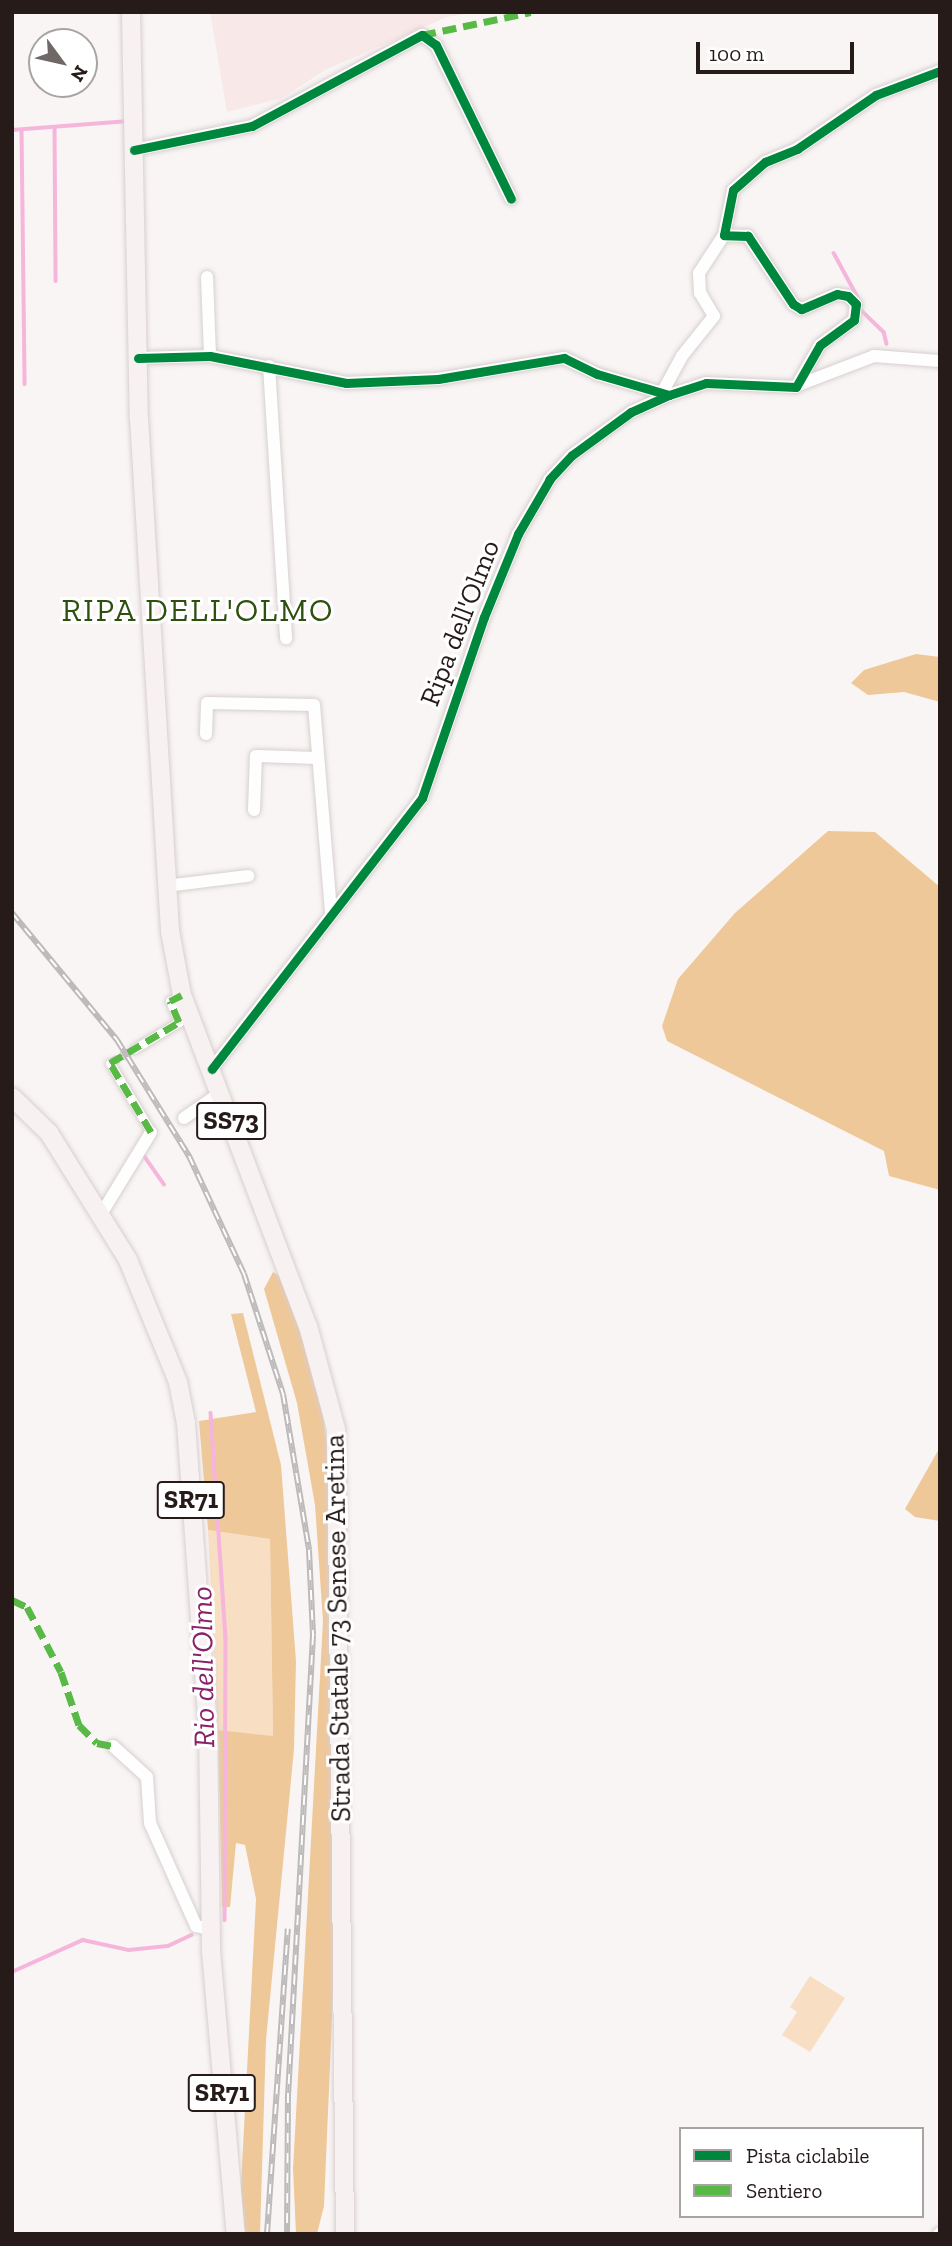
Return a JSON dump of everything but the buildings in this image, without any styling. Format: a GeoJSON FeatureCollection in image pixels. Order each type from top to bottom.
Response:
{"type":"FeatureCollection","features":[{"type":"Feature","properties":{"kind":"main road","name":"Strada Statale 73 Senese Aretina"},"geometry":{"type":"LineString","coordinates":[[131,12],[138,358],[166,886],[182,995],[308,1326],[336,1429],[344,2230]]}},
{"type":"Feature","properties":{"kind":"main road","name":"SR71"},"geometry":{"type":"LineString","coordinates":[[12,1097],[49,1133],[100,1216],[158,1324],[186,1423],[208,1728],[209,1929],[236,2234]]}},
{"type":"Feature","properties":{"kind":"main road","name":"SR71"},"geometry":{"type":"LineString","coordinates":[[211,1951],[206,1992],[225,2234]]}},
{"type":"Feature","properties":{"kind":"street"},"geometry":{"type":"LineString","coordinates":[[134,150],[252,126],[422,34],[436,45],[511,199]]}},
{"type":"Feature","properties":{"kind":"street"},"geometry":{"type":"LineString","coordinates":[[138,358],[209,355],[346,383],[438,379],[565,358],[597,374],[666,394],[682,356],[714,316],[700,293],[699,273],[724,235],[733,190],[765,162],[797,149],[876,95],[940,71]]}},
{"type":"Feature","properties":{"kind":"street"},"geometry":{"type":"LineString","coordinates":[[724,235],[748,236],[801,309],[838,294],[856,304],[854,320],[820,345],[796,387]]}},
{"type":"Feature","properties":{"kind":"street"},"geometry":{"type":"LineString","coordinates":[[207,277],[209,355]]}},
{"type":"Feature","properties":{"kind":"street"},"geometry":{"type":"LineString","coordinates":[[796,387],[874,356],[940,361]]}},
{"type":"Feature","properties":{"kind":"street"},"geometry":{"type":"LineString","coordinates":[[269,366],[286,638]]}},
{"type":"Feature","properties":{"kind":"street","name":"Ripa dell'Olmo"},"geometry":{"type":"LineString","coordinates":[[212,1069],[331,911],[422,798],[484,617],[518,534],[550,479],[572,455],[631,412],[666,394],[706,383],[796,387]]}},
{"type":"Feature","properties":{"kind":"street"},"geometry":{"type":"LineString","coordinates":[[206,734],[206,704],[314,705],[331,911]]}},
{"type":"Feature","properties":{"kind":"street"},"geometry":{"type":"LineString","coordinates":[[254,810],[256,756],[318,758]]}},
{"type":"Feature","properties":{"kind":"street"},"geometry":{"type":"LineString","coordinates":[[166,886],[247,876]]}},
{"type":"Feature","properties":{"kind":"street"},"geometry":{"type":"LineString","coordinates":[[134,1049],[179,1023],[170,1000],[182,995]]}},
{"type":"Feature","properties":{"kind":"street"},"geometry":{"type":"LineString","coordinates":[[100,1216],[151,1132],[110,1063]]}},
{"type":"Feature","properties":{"kind":"street"},"geometry":{"type":"LineString","coordinates":[[184,1118],[220,1093]]}},
{"type":"Feature","properties":{"kind":"street"},"geometry":{"type":"LineString","coordinates":[[113,1746],[147,1777],[150,1823],[195,1926],[209,1929]]}},
{"type":"Feature","properties":{"kind":"shaded area"},"geometry":{"type":"Polygon","coordinates":[[[210,12],[474,12],[447,17],[325,70],[282,98],[227,112],[210,12]]]}},
{"type":"Feature","properties":{"kind":"shaded area"},"geometry":{"type":"Polygon","coordinates":[[[916,654],[940,657],[940,702],[904,692],[868,695],[851,683],[864,670],[916,654]]]}},
{"type":"Feature","properties":{"kind":"shaded area"},"geometry":{"type":"Polygon","coordinates":[[[828,831],[875,832],[940,887],[940,1190],[889,1176],[884,1151],[667,1041],[662,1026],[678,979],[735,913],[828,831]]]}},
{"type":"Feature","properties":{"kind":"shaded area"},"geometry":{"type":"Polygon","coordinates":[[[273,1272],[283,1278],[322,1406],[331,1478],[336,1924],[324,2206],[317,2234],[296,2234],[293,2169],[323,1621],[315,1505],[297,1403],[264,1289],[273,1272]]]}},
{"type":"Feature","properties":{"kind":"shaded area"},"geometry":{"type":"Polygon","coordinates":[[[243,1313],[281,1465],[296,1661],[294,1749],[266,2040],[260,2234],[244,2234],[240,2204],[256,1899],[245,1845],[236,1843],[230,1907],[222,1907],[218,1730],[273,1736],[270,1539],[208,1530],[199,1421],[256,1412],[231,1314],[243,1313]]]}},
{"type":"Feature","properties":{"kind":"shaded area"},"geometry":{"type":"Polygon","coordinates":[[[940,1447],[940,1521],[915,1517],[905,1509],[940,1447]]]}},
{"type":"Feature","properties":{"kind":"shaded area"},"geometry":{"type":"Polygon","coordinates":[[[208,1530],[270,1539],[273,1737],[218,1730],[208,1530]]]}},
{"type":"Feature","properties":{"kind":"shaded area"},"geometry":{"type":"Polygon","coordinates":[[[810,1976],[845,1998],[810,2052],[782,2035],[797,2012],[790,2007],[810,1976]]]}},
{"type":"Feature","properties":{"kind":"waterway"},"geometry":{"type":"LineString","coordinates":[[12,130],[129,121]]}},
{"type":"Feature","properties":{"kind":"waterway"},"geometry":{"type":"LineString","coordinates":[[55,127],[56,281]]}},
{"type":"Feature","properties":{"kind":"waterway"},"geometry":{"type":"LineString","coordinates":[[22,130],[25,384]]}},
{"type":"Feature","properties":{"kind":"waterway"},"geometry":{"type":"LineString","coordinates":[[834,253],[860,301]]}},
{"type":"Feature","properties":{"kind":"waterway"},"geometry":{"type":"LineString","coordinates":[[860,309],[884,332],[887,344]]}},
{"type":"Feature","properties":{"kind":"waterway","name":"Rio dell'Olmo"},"geometry":{"type":"LineString","coordinates":[[143,1154],[164,1184]]}},
{"type":"Feature","properties":{"kind":"waterway","name":"Rio dell'Olmo"},"geometry":{"type":"LineString","coordinates":[[211,1413],[226,1637],[225,1920]]}},
{"type":"Feature","properties":{"kind":"waterway","name":"Rio dell'Olmo"},"geometry":{"type":"LineString","coordinates":[[12,1972],[83,1940],[129,1950],[168,1946],[192,1935]]}},
{"type":"Feature","properties":{"kind":"tunnel"},"geometry":{"type":"LineString","coordinates":[[110,1063],[134,1049]]}},
{"type":"Feature","properties":{"kind":"railway"},"geometry":{"type":"LineString","coordinates":[[12,913],[117,1040],[189,1156],[244,1274],[283,1394],[309,1550],[313,1635],[288,2093],[287,2234]]}},
{"type":"Feature","properties":{"kind":"railway"},"geometry":{"type":"LineString","coordinates":[[267,2234],[288,1929]]}},
{"type":"Feature","properties":{"kind":"marked path"},"geometry":{"type":"LineString","coordinates":[[422,35],[531,12]]}},
{"type":"Feature","properties":{"kind":"marked path"},"geometry":{"type":"LineString","coordinates":[[151,1132],[110,1063],[179,1022],[170,1001],[182,995]]}},
{"type":"Feature","properties":{"kind":"marked path"},"geometry":{"type":"LineString","coordinates":[[12,1600],[27,1607],[61,1672],[79,1725],[97,1743],[113,1746]]}},
{"type":"Feature","properties":{"kind":"cycle path"},"geometry":{"type":"LineString","coordinates":[[134,150],[252,126],[422,35],[436,45],[511,199]]}},
{"type":"Feature","properties":{"kind":"cycle path"},"geometry":{"type":"LineString","coordinates":[[669,395],[706,383],[796,387],[820,345],[854,320],[856,304],[848,296],[837,294],[801,309],[793,304],[748,236],[724,235],[733,190],[765,162],[797,149],[876,95],[940,71]]}},
{"type":"Feature","properties":{"kind":"cycle path"},"geometry":{"type":"LineString","coordinates":[[138,358],[210,356],[346,383],[438,379],[564,358],[597,374],[669,395],[631,412],[572,455],[550,479],[518,534],[484,617],[422,798],[212,1069]]}},
{"type":"Feature","properties":{"kind":"district","name":"RIPA DELL'OLMO"},"geometry":{"type":"Point","coordinates":[198,610]}}]}
